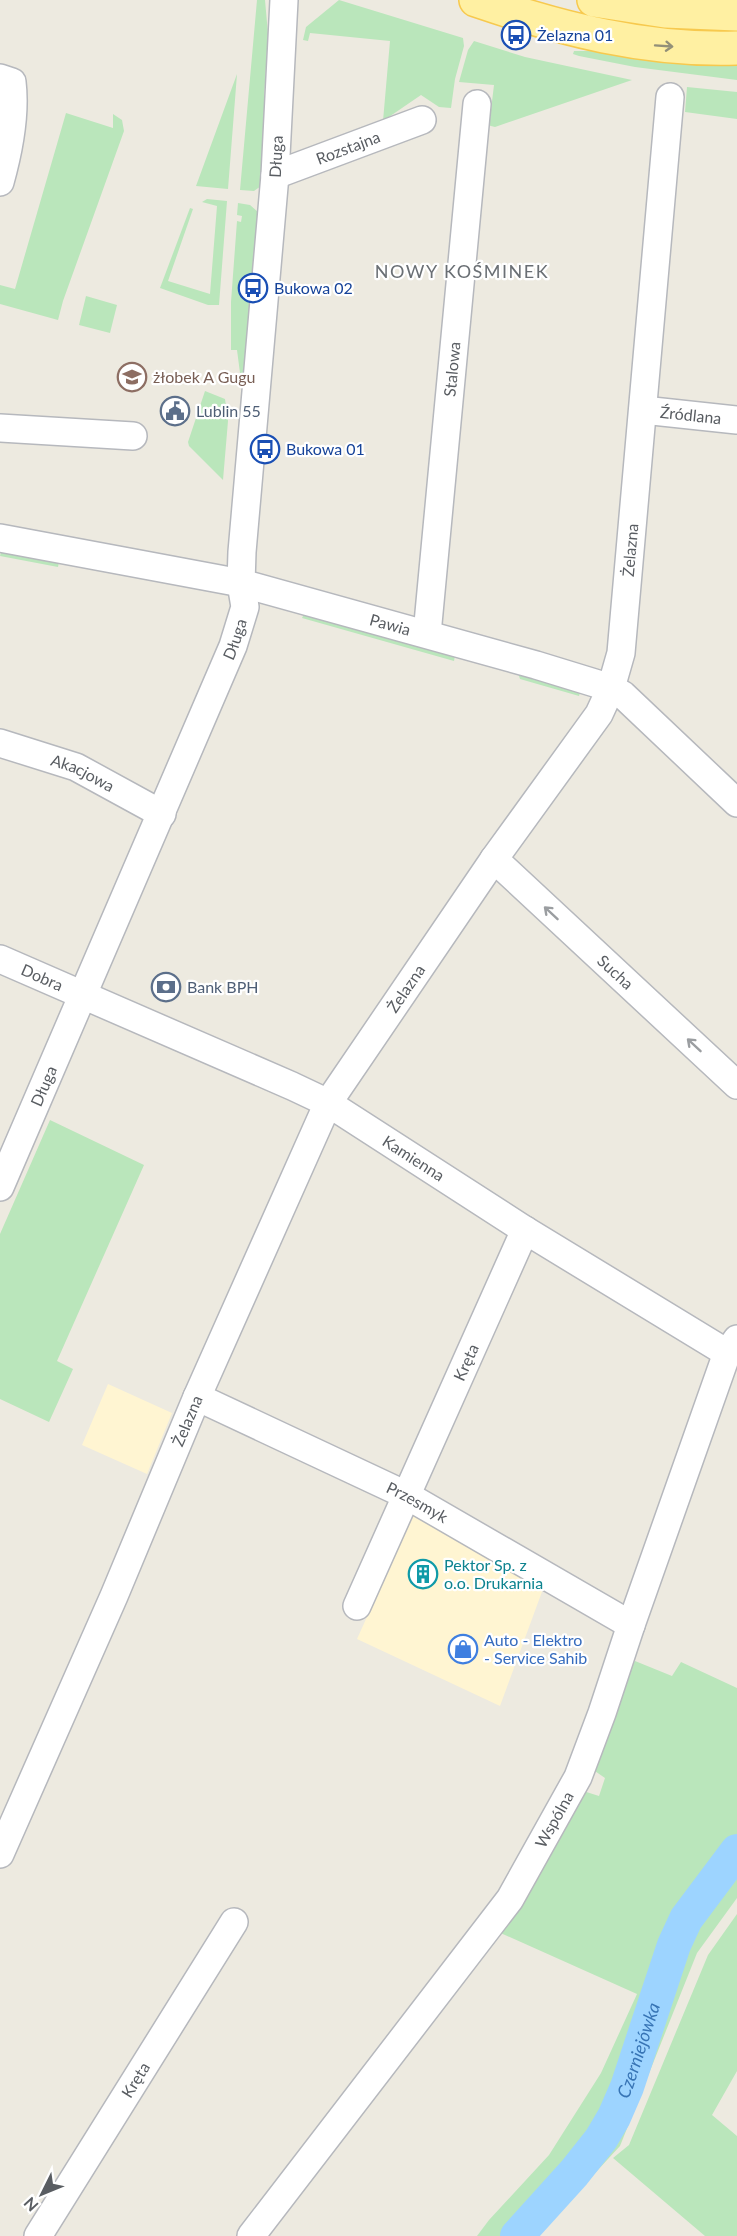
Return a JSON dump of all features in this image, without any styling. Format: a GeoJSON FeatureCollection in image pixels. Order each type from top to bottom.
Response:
{"type":"FeatureCollection","features":[{"type":"Feature","properties":{"kind":"main road"},"geometry":{"type":"LineString","coordinates":[[476,0],[536,19],[606,37],[655,45],[737,48]]}},
{"type":"Feature","properties":{"kind":"main road"},"geometry":{"type":"LineString","coordinates":[[594,0],[665,11],[737,14]]}},
{"type":"Feature","properties":{"kind":"street","name":"Długa"},"geometry":{"type":"LineString","coordinates":[[1,1182],[162,814],[233,646],[245,608],[241,583],[244,530],[275,175],[286,3]]}},
{"type":"Feature","properties":{"kind":"street"},"geometry":{"type":"LineString","coordinates":[[0,182],[14,103],[6,80]]}},
{"type":"Feature","properties":{"kind":"street","name":"Żelazna"},"geometry":{"type":"LineString","coordinates":[[0,1854],[114,1596],[196,1397],[328,1103],[494,860],[599,714],[611,688],[621,653],[670,98]]}},
{"type":"Feature","properties":{"kind":"street","name":"Stalowa"},"geometry":{"type":"LineString","coordinates":[[427,634],[477,104]]}},
{"type":"Feature","properties":{"kind":"street","name":"Rozstajna"},"geometry":{"type":"LineString","coordinates":[[275,175],[422,120]]}},
{"type":"Feature","properties":{"kind":"street","name":"Źródlana"},"geometry":{"type":"LineString","coordinates":[[643,410],[737,420]]}},
{"type":"Feature","properties":{"kind":"street"},"geometry":{"type":"LineString","coordinates":[[0,428],[133,436]]}},
{"type":"Feature","properties":{"kind":"street","name":"Pawia"},"geometry":{"type":"LineString","coordinates":[[0,538],[241,583],[611,688],[623,695],[737,803]]}},
{"type":"Feature","properties":{"kind":"street","name":"Akacjowa"},"geometry":{"type":"LineString","coordinates":[[0,743],[76,767],[162,814]]}},
{"type":"Feature","properties":{"kind":"street","name":"Sucha"},"geometry":{"type":"LineString","coordinates":[[494,860],[737,1085]]}},
{"type":"Feature","properties":{"kind":"street","name":"Dobra"},"geometry":{"type":"LineString","coordinates":[[0,959],[84,996]]}},
{"type":"Feature","properties":{"kind":"street","name":"Kamienna"},"geometry":{"type":"LineString","coordinates":[[84,996],[328,1103],[525,1230],[732,1346]]}},
{"type":"Feature","properties":{"kind":"street","name":"Kręta"},"geometry":{"type":"LineString","coordinates":[[357,1606],[525,1230]]}},
{"type":"Feature","properties":{"kind":"street","name":"Wspólna"},"geometry":{"type":"LineString","coordinates":[[251,2236],[510,1899],[578,1777],[732,1346]]}},
{"type":"Feature","properties":{"kind":"street","name":"Przesmyk"},"geometry":{"type":"LineString","coordinates":[[196,1397],[406,1495],[631,1625]]}},
{"type":"Feature","properties":{"kind":"street","name":"Kręta"},"geometry":{"type":"LineString","coordinates":[[38,2236],[234,1922]]}},
{"type":"Feature","properties":{"kind":"shaded area"},"geometry":{"type":"Polygon","coordinates":[[[108,1384],[172,1413],[147,1474],[82,1445],[108,1384]]]}},
{"type":"Feature","properties":{"kind":"shaded area"},"geometry":{"type":"Polygon","coordinates":[[[413,1515],[543,1589],[500,1706],[357,1639],[413,1515]]]}},
{"type":"Feature","properties":{"kind":"green space"},"geometry":{"type":"Polygon","coordinates":[[[257,0],[265,0],[268,34],[264,98],[265,140],[261,186],[254,191],[240,190],[257,0]]]}},
{"type":"Feature","properties":{"kind":"green space"},"geometry":{"type":"Polygon","coordinates":[[[339,0],[463,38],[464,46],[455,79],[451,108],[439,107],[421,95],[383,121],[390,41],[310,33],[308,41],[303,40],[306,27],[339,0]]]}},
{"type":"Feature","properties":{"kind":"green space"},"geometry":{"type":"Polygon","coordinates":[[[474,41],[525,57],[632,80],[495,127],[487,125],[494,85],[459,82],[468,50],[474,41]]]}},
{"type":"Feature","properties":{"kind":"green space"},"geometry":{"type":"Polygon","coordinates":[[[574,51],[613,51],[737,60],[737,80],[635,67],[579,56],[573,54],[574,51]]]}},
{"type":"Feature","properties":{"kind":"green space"},"geometry":{"type":"Polygon","coordinates":[[[237,74],[228,189],[196,186],[237,74]]]}},
{"type":"Feature","properties":{"kind":"green space"},"geometry":{"type":"Polygon","coordinates":[[[687,87],[737,92],[737,119],[685,112],[687,87]]]}},
{"type":"Feature","properties":{"kind":"green space"},"geometry":{"type":"Polygon","coordinates":[[[66,113],[113,128],[113,114],[122,120],[124,131],[58,320],[0,304],[0,285],[15,289],[66,113]]]}},
{"type":"Feature","properties":{"kind":"green space"},"geometry":{"type":"Polygon","coordinates":[[[207,199],[227,201],[219,305],[208,305],[160,288],[190,208],[193,209],[168,281],[210,294],[217,206],[202,202],[207,199]]]}},
{"type":"Feature","properties":{"kind":"green space"},"geometry":{"type":"Polygon","coordinates":[[[238,203],[250,205],[258,212],[243,396],[237,350],[231,350],[231,302],[237,221],[241,222],[242,216],[237,215],[238,203]]]}},
{"type":"Feature","properties":{"kind":"green space"},"geometry":{"type":"Polygon","coordinates":[[[86,296],[117,305],[110,333],[79,325],[86,296]]]}},
{"type":"Feature","properties":{"kind":"green space"},"geometry":{"type":"Polygon","coordinates":[[[205,391],[225,399],[228,421],[223,480],[189,446],[188,442],[205,391]]]}},
{"type":"Feature","properties":{"kind":"green space"},"geometry":{"type":"Polygon","coordinates":[[[1,552],[59,562],[58,567],[0,556],[1,552]]]}},
{"type":"Feature","properties":{"kind":"green space"},"geometry":{"type":"Polygon","coordinates":[[[304,614],[455,656],[454,661],[302,618],[304,614]]]}},
{"type":"Feature","properties":{"kind":"green space"},"geometry":{"type":"Polygon","coordinates":[[[517,670],[574,687],[580,693],[579,696],[520,679],[517,670]]]}},
{"type":"Feature","properties":{"kind":"green space"},"geometry":{"type":"Polygon","coordinates":[[[50,1120],[144,1165],[57,1361],[73,1369],[49,1422],[0,1399],[0,1234],[50,1120]]]}},
{"type":"Feature","properties":{"kind":"green space"},"geometry":{"type":"Polygon","coordinates":[[[635,1661],[672,1676],[681,1662],[737,1688],[737,1898],[697,1953],[620,2146],[537,2236],[477,2236],[549,2155],[601,2073],[637,1994],[496,1931],[580,1790],[599,1796],[605,1778],[589,1767],[635,1661]]]}},
{"type":"Feature","properties":{"kind":"green space"},"geometry":{"type":"Polygon","coordinates":[[[737,1914],[737,2071],[712,2115],[737,2136],[737,2236],[705,2236],[613,2158],[629,2145],[708,1955],[737,1914]]]}},
{"type":"Feature","properties":{"kind":"waterway","name":"Czerniejówka"},"geometry":{"type":"LineString","coordinates":[[517,2236],[574,2173],[601,2139],[614,2117],[627,2087],[674,1945],[686,1919],[737,1851]]}},
{"type":"Feature","properties":{"kind":"place","name":"Żelazna 01"},"geometry":{"type":"Point","coordinates":[516,35]}},
{"type":"Feature","properties":{"kind":"place","name":"Bukowa 02"},"geometry":{"type":"Point","coordinates":[253,288]}},
{"type":"Feature","properties":{"kind":"place","name":"żłobek A Gugu"},"geometry":{"type":"Point","coordinates":[132,377]}},
{"type":"Feature","properties":{"kind":"place","name":"Lublin 55"},"geometry":{"type":"Point","coordinates":[175,411]}},
{"type":"Feature","properties":{"kind":"place","name":"Bukowa 01"},"geometry":{"type":"Point","coordinates":[265,449]}},
{"type":"Feature","properties":{"kind":"place","name":"Bank BPH"},"geometry":{"type":"Point","coordinates":[166,987]}},
{"type":"Feature","properties":{"kind":"place","name":"Pektor Sp. z o.o. Drukarnia"},"geometry":{"type":"Point","coordinates":[423,1574]}},
{"type":"Feature","properties":{"kind":"place","name":"Auto - Elektro - Service Sahib"},"geometry":{"type":"Point","coordinates":[463,1649]}},
{"type":"Feature","properties":{"kind":"district","name":"NOWY KOŚMINEK"},"geometry":{"type":"Point","coordinates":[462,272]}}]}
